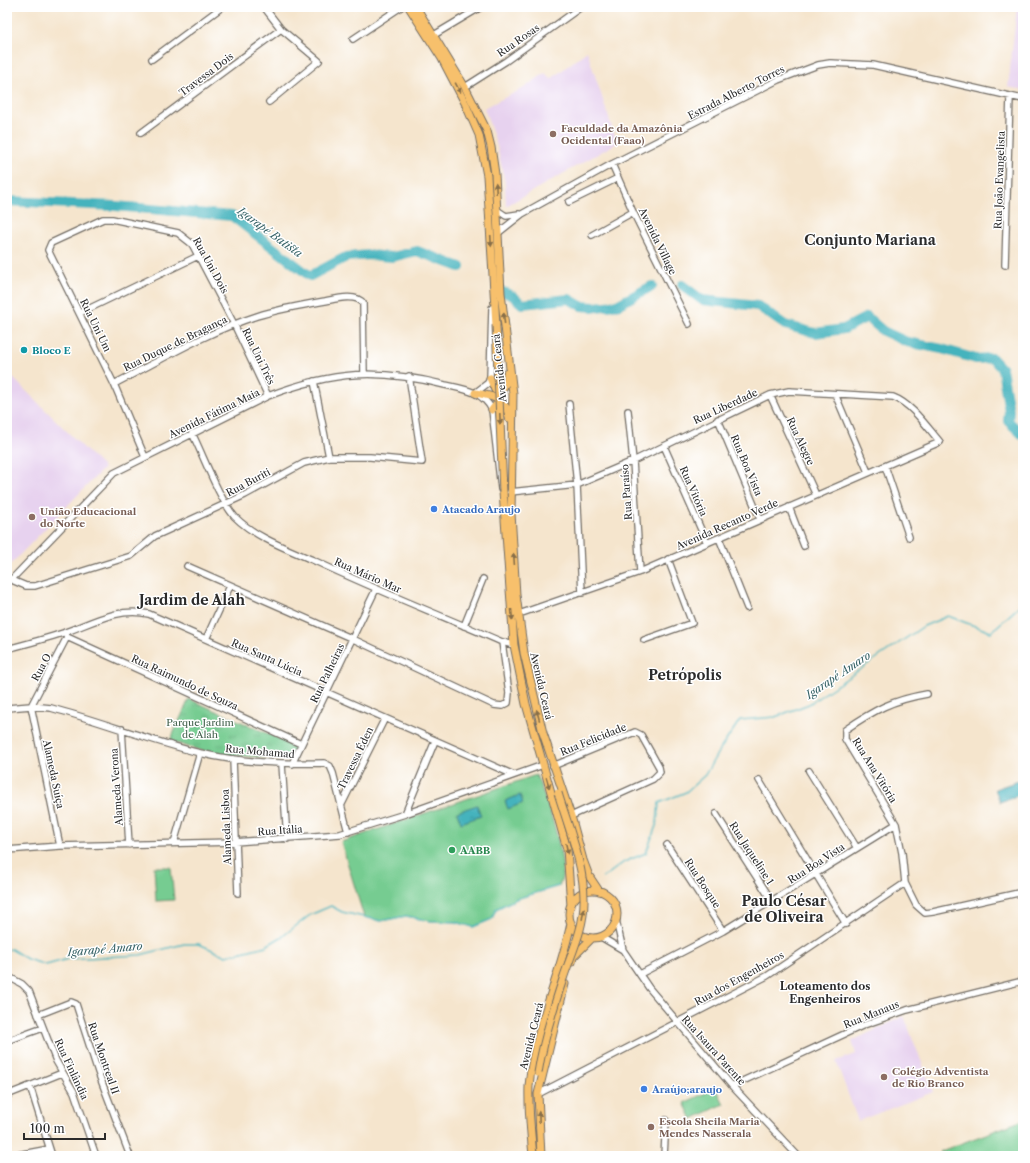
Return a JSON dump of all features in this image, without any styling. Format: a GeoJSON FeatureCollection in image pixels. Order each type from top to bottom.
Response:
{"type":"FeatureCollection","features":[{"type":"Feature","properties":{"kind":"main road","name":"Avenida Ceará"},"geometry":{"type":"LineString","coordinates":[[409,7],[441,57],[465,103],[479,135],[487,176],[514,645],[526,704],[567,849],[571,906]]}},
{"type":"Feature","properties":{"kind":"main road","name":"Avenida Ceará"},"geometry":{"type":"LineString","coordinates":[[416,7],[465,87],[487,131],[491,148],[497,210],[506,345],[513,394],[512,438],[505,493],[518,614],[524,653],[534,700],[554,768]]}},
{"type":"Feature","properties":{"kind":"main road"},"geometry":{"type":"LineString","coordinates":[[490,378],[495,390],[502,390],[507,380],[506,345]]}},
{"type":"Feature","properties":{"kind":"main road"},"geometry":{"type":"LineString","coordinates":[[475,393],[504,401],[509,410],[512,438]]}},
{"type":"Feature","properties":{"kind":"main road"},"geometry":{"type":"LineString","coordinates":[[492,410],[496,405],[506,405]]}},
{"type":"Feature","properties":{"kind":"main road"},"geometry":{"type":"LineString","coordinates":[[538,1092],[538,1073],[548,1027],[584,910],[583,888],[580,872],[558,793],[554,768]]}},
{"type":"Feature","properties":{"kind":"main road"},"geometry":{"type":"LineString","coordinates":[[554,768],[571,816],[585,868],[599,891]]}},
{"type":"Feature","properties":{"kind":"main road"},"geometry":{"type":"LineString","coordinates":[[590,890],[599,891],[607,894],[613,901],[617,909],[616,920],[612,930],[601,937],[592,938],[580,933],[572,923],[570,914],[571,906],[575,898],[582,893],[590,890]]}},
{"type":"Feature","properties":{"kind":"main road","name":"Avenida Ceará"},"geometry":{"type":"LineString","coordinates":[[533,1156],[529,1086],[532,1066],[572,923]]}},
{"type":"Feature","properties":{"kind":"main road","name":"Avenida Ceará"},"geometry":{"type":"LineString","coordinates":[[541,1156],[538,1092],[559,1002],[573,957],[592,938]]}},
{"type":"Feature","properties":{"kind":"street"},"geometry":{"type":"LineString","coordinates":[[152,59],[222,7]]}},
{"type":"Feature","properties":{"kind":"street"},"geometry":{"type":"LineString","coordinates":[[264,7],[281,29],[319,60],[269,102]]}},
{"type":"Feature","properties":{"kind":"street"},"geometry":{"type":"LineString","coordinates":[[353,38],[401,7]]}},
{"type":"Feature","properties":{"kind":"street"},"geometry":{"type":"LineString","coordinates":[[434,35],[481,7]]}},
{"type":"Feature","properties":{"kind":"street","name":"Rua Rosas"},"geometry":{"type":"LineString","coordinates":[[465,87],[506,61],[581,7]]}},
{"type":"Feature","properties":{"kind":"street","name":"Travessa Dois"},"geometry":{"type":"LineString","coordinates":[[141,133],[281,29]]}},
{"type":"Feature","properties":{"kind":"street","name":"Estrada Alberto Torres"},"geometry":{"type":"LineString","coordinates":[[498,233],[522,214],[612,164],[778,80],[805,69],[830,63],[873,65],[1023,99]]}},
{"type":"Feature","properties":{"kind":"street","name":"Rua João Evangelista"},"geometry":{"type":"LineString","coordinates":[[1005,265],[1010,96]]}},
{"type":"Feature","properties":{"kind":"street","name":"Avenida Village"},"geometry":{"type":"LineString","coordinates":[[612,164],[689,324]]}},
{"type":"Feature","properties":{"kind":"street"},"geometry":{"type":"LineString","coordinates":[[569,202],[618,178]]}},
{"type":"Feature","properties":{"kind":"street","name":"Estrada Alberto Torres"},"geometry":{"type":"LineString","coordinates":[[497,210],[506,216],[522,214]]}},
{"type":"Feature","properties":{"kind":"street"},"geometry":{"type":"LineString","coordinates":[[592,235],[634,212]]}},
{"type":"Feature","properties":{"kind":"street","name":"Rua Uni Dois"},"geometry":{"type":"LineString","coordinates":[[48,246],[51,243],[103,219],[112,218],[178,233],[188,239],[234,324]]}},
{"type":"Feature","properties":{"kind":"street","name":"Rua Uni Um"},"geometry":{"type":"LineString","coordinates":[[48,246],[48,250],[114,384],[145,457]]}},
{"type":"Feature","properties":{"kind":"street"},"geometry":{"type":"LineString","coordinates":[[80,314],[198,256]]}},
{"type":"Feature","properties":{"kind":"street","name":"Rua Duque de Bragança"},"geometry":{"type":"LineString","coordinates":[[114,384],[211,334],[234,324],[285,308],[340,298],[356,298],[361,300],[364,310],[364,374]]}},
{"type":"Feature","properties":{"kind":"street","name":"Avenida Ceará"},"geometry":{"type":"LineString","coordinates":[[495,298],[491,324],[490,378],[488,383],[475,393],[489,404],[492,410],[497,469],[505,493]]}},
{"type":"Feature","properties":{"kind":"street","name":"Rua Uni Três"},"geometry":{"type":"LineString","coordinates":[[234,324],[268,396]]}},
{"type":"Feature","properties":{"kind":"street","name":"Avenida Fátima Maia"},"geometry":{"type":"LineString","coordinates":[[10,578],[105,480],[114,473],[268,396],[314,381],[364,374],[409,376],[475,393]]}},
{"type":"Feature","properties":{"kind":"street","name":"Rua Buriti"},"geometry":{"type":"LineString","coordinates":[[10,578],[26,586],[36,586],[131,556],[155,536],[245,495],[296,466],[329,457],[370,457],[422,462],[409,376]]}},
{"type":"Feature","properties":{"kind":"street"},"geometry":{"type":"LineString","coordinates":[[314,381],[329,457]]}},
{"type":"Feature","properties":{"kind":"street","name":"Rua Liberdade"},"geometry":{"type":"LineString","coordinates":[[505,493],[577,485],[633,461],[770,395],[789,391],[879,395],[900,400],[940,442]]}},
{"type":"Feature","properties":{"kind":"street"},"geometry":{"type":"LineString","coordinates":[[836,394],[868,472]]}},
{"type":"Feature","properties":{"kind":"street","name":"Rua Alegre"},"geometry":{"type":"LineString","coordinates":[[770,395],[816,495]]}},
{"type":"Feature","properties":{"kind":"street"},"geometry":{"type":"LineString","coordinates":[[570,404],[577,485],[582,593]]}},
{"type":"Feature","properties":{"kind":"street","name":"Rua Paraíso"},"geometry":{"type":"LineString","coordinates":[[628,411],[633,461],[640,572]]}},
{"type":"Feature","properties":{"kind":"street","name":"Rua Boa Vista"},"geometry":{"type":"LineString","coordinates":[[718,420],[760,519]]}},
{"type":"Feature","properties":{"kind":"street"},"geometry":{"type":"LineString","coordinates":[[192,433],[226,504]]}},
{"type":"Feature","properties":{"kind":"street","name":"Avenida Recanto Verde"},"geometry":{"type":"LineString","coordinates":[[518,614],[640,572],[940,442]]}},
{"type":"Feature","properties":{"kind":"street","name":"Rua Vitória"},"geometry":{"type":"LineString","coordinates":[[664,446],[707,543]]}},
{"type":"Feature","properties":{"kind":"street"},"geometry":{"type":"LineString","coordinates":[[885,466],[909,537]]}},
{"type":"Feature","properties":{"kind":"street","name":"Rua Mário Mar"},"geometry":{"type":"LineString","coordinates":[[226,504],[235,516],[248,528],[280,545],[376,590],[502,642],[514,645]]}},
{"type":"Feature","properties":{"kind":"street"},"geometry":{"type":"LineString","coordinates":[[789,507],[804,546]]}},
{"type":"Feature","properties":{"kind":"street"},"geometry":{"type":"LineString","coordinates":[[719,538],[746,608]]}},
{"type":"Feature","properties":{"kind":"street"},"geometry":{"type":"LineString","coordinates":[[644,640],[692,623],[668,559]]}},
{"type":"Feature","properties":{"kind":"street"},"geometry":{"type":"LineString","coordinates":[[187,566],[353,639],[494,705],[502,706],[508,703],[509,693],[502,642]]}},
{"type":"Feature","properties":{"kind":"street"},"geometry":{"type":"LineString","coordinates":[[464,626],[483,579]]}},
{"type":"Feature","properties":{"kind":"street"},"geometry":{"type":"LineString","coordinates":[[206,639],[230,586]]}},
{"type":"Feature","properties":{"kind":"street","name":"Rua Palheiras"},"geometry":{"type":"LineString","coordinates":[[292,764],[376,590]]}},
{"type":"Feature","properties":{"kind":"street","name":"Rua Santa Lúcia"},"geometry":{"type":"LineString","coordinates":[[7,649],[66,634],[110,615],[141,612],[206,639],[514,775]]}},
{"type":"Feature","properties":{"kind":"street","name":"Rua O"},"geometry":{"type":"LineString","coordinates":[[30,706],[66,634]]}},
{"type":"Feature","properties":{"kind":"street","name":"Rua Raimundo de Souza"},"geometry":{"type":"LineString","coordinates":[[66,634],[301,744]]}},
{"type":"Feature","properties":{"kind":"street","name":"Rua Ana Vitória"},"geometry":{"type":"LineString","coordinates":[[905,883],[896,824],[845,739],[844,733],[845,730],[883,706],[895,701],[927,694]]}},
{"type":"Feature","properties":{"kind":"street","name":"Rua Mohamad"},"geometry":{"type":"LineString","coordinates":[[7,708],[30,706],[51,708],[200,753],[234,759],[282,764],[324,763],[330,766],[348,832]]}},
{"type":"Feature","properties":{"kind":"street","name":"Alameda Suíça"},"geometry":{"type":"LineString","coordinates":[[30,706],[60,846]]}},
{"type":"Feature","properties":{"kind":"street","name":"Travessa Éden"},"geometry":{"type":"LineString","coordinates":[[341,806],[385,718]]}},
{"type":"Feature","properties":{"kind":"street","name":"Alameda Verona"},"geometry":{"type":"LineString","coordinates":[[122,729],[129,845]]}},
{"type":"Feature","properties":{"kind":"street","name":"Rua Felicidade"},"geometry":{"type":"LineString","coordinates":[[554,768],[635,732],[641,734],[659,767],[660,772],[653,779],[571,816]]}},
{"type":"Feature","properties":{"kind":"street"},"geometry":{"type":"LineString","coordinates":[[405,814],[435,741]]}},
{"type":"Feature","properties":{"kind":"street"},"geometry":{"type":"LineString","coordinates":[[174,843],[200,753]]}},
{"type":"Feature","properties":{"kind":"street","name":"Alameda Lisboa"},"geometry":{"type":"LineString","coordinates":[[234,759],[235,842],[238,893]]}},
{"type":"Feature","properties":{"kind":"street"},"geometry":{"type":"LineString","coordinates":[[282,764],[287,839]]}},
{"type":"Feature","properties":{"kind":"street","name":"Rua Itália"},"geometry":{"type":"LineString","coordinates":[[7,850],[60,846],[235,842],[287,839],[348,832],[405,814],[543,765]]}},
{"type":"Feature","properties":{"kind":"street"},"geometry":{"type":"LineString","coordinates":[[809,771],[857,848]]}},
{"type":"Feature","properties":{"kind":"street"},"geometry":{"type":"LineString","coordinates":[[758,780],[817,873],[846,924]]}},
{"type":"Feature","properties":{"kind":"street","name":"Rua Jaqueline 1"},"geometry":{"type":"LineString","coordinates":[[716,814],[772,902]]}},
{"type":"Feature","properties":{"kind":"street","name":"Rua Boa Vista"},"geometry":{"type":"LineString","coordinates":[[640,974],[723,931],[896,824]]}},
{"type":"Feature","properties":{"kind":"street","name":"Rua Bosque"},"geometry":{"type":"LineString","coordinates":[[667,845],[723,931]]}},
{"type":"Feature","properties":{"kind":"street"},"geometry":{"type":"LineString","coordinates":[[905,883],[916,905],[925,913],[1023,892]]}},
{"type":"Feature","properties":{"kind":"street","name":"Rua dos Engenheiros"},"geometry":{"type":"LineString","coordinates":[[538,1092],[767,976],[905,883]]}},
{"type":"Feature","properties":{"kind":"street","name":"Rua Isaura Parente"},"geometry":{"type":"LineString","coordinates":[[616,920],[623,950],[649,988],[676,1022],[732,1086],[798,1156]]}},
{"type":"Feature","properties":{"kind":"street","name":"Rua Isaura Parente"},"geometry":{"type":"LineString","coordinates":[[601,937],[623,950]]}},
{"type":"Feature","properties":{"kind":"street","name":"Rua Finlândia"},"geometry":{"type":"LineString","coordinates":[[7,976],[22,984],[29,991],[62,1074],[74,1092],[96,1156]]}},
{"type":"Feature","properties":{"kind":"street","name":"Rua Manaus"},"geometry":{"type":"LineString","coordinates":[[732,1086],[864,1025],[907,1010],[1023,981]]}},
{"type":"Feature","properties":{"kind":"street","name":"Rua Montreal II"},"geometry":{"type":"LineString","coordinates":[[38,1015],[71,1002],[76,1004],[98,1072],[130,1156]]}},
{"type":"Feature","properties":{"kind":"street"},"geometry":{"type":"LineString","coordinates":[[7,1041],[43,1028]]}},
{"type":"Feature","properties":{"kind":"street"},"geometry":{"type":"LineString","coordinates":[[7,1095],[62,1074]]}},
{"type":"Feature","properties":{"kind":"street"},"geometry":{"type":"LineString","coordinates":[[30,1086],[52,1156]]}},
{"type":"Feature","properties":{"kind":"street"},"geometry":{"type":"LineString","coordinates":[[664,1156],[666,1120]]}},
{"type":"Feature","properties":{"kind":"street"},"geometry":{"type":"LineString","coordinates":[[12,1156],[49,1149]]}},
{"type":"Feature","properties":{"kind":"shaded area"},"geometry":{"type":"Polygon","coordinates":[[[1017,7],[1023,7],[1023,90],[1008,87],[1017,7]]]}},
{"type":"Feature","properties":{"kind":"shaded area","name":"Faculdade da Amazônia Ocidental (Faao)"},"geometry":{"type":"Polygon","coordinates":[[[587,51],[617,143],[506,206],[505,182],[497,146],[484,108],[524,88],[545,73],[551,79],[587,51]]]}},
{"type":"Feature","properties":{"kind":"shaded area","name":"União Educacional do Norte"},"geometry":{"type":"Polygon","coordinates":[[[7,372],[104,468],[8,567],[7,566],[7,372]]]}},
{"type":"Feature","properties":{"kind":"shaded area","name":"Colégio Adventista de Rio Branco"},"geometry":{"type":"Polygon","coordinates":[[[904,1016],[933,1092],[858,1121],[836,1061],[856,1054],[852,1041],[904,1016]]]}},
{"type":"Feature","properties":{"kind":"green space","name":"Parque Jardim de Alah"},"geometry":{"type":"Polygon","coordinates":[[[189,699],[296,746],[290,759],[229,755],[199,750],[170,741],[189,699]]]}},
{"type":"Feature","properties":{"kind":"green space","name":"AABB"},"geometry":{"type":"Polygon","coordinates":[[[536,775],[551,814],[560,848],[562,877],[559,886],[516,899],[496,909],[492,919],[473,927],[456,922],[430,921],[406,916],[381,921],[364,917],[341,842],[536,775]]]}},
{"type":"Feature","properties":{"kind":"green space"},"geometry":{"type":"Polygon","coordinates":[[[154,867],[171,867],[174,900],[156,901],[154,867]]]}},
{"type":"Feature","properties":{"kind":"green space"},"geometry":{"type":"Polygon","coordinates":[[[716,1088],[724,1104],[692,1119],[684,1103],[716,1088]]]}},
{"type":"Feature","properties":{"kind":"green space"},"geometry":{"type":"Polygon","coordinates":[[[1023,1120],[1023,1156],[940,1156],[941,1151],[1023,1120]]]}},
{"type":"Feature","properties":{"kind":"water"},"geometry":{"type":"Polygon","coordinates":[[[1018,781],[1022,794],[1000,802],[995,789],[1018,781]]]}},
{"type":"Feature","properties":{"kind":"water"},"geometry":{"type":"Polygon","coordinates":[[[520,795],[523,803],[508,809],[505,801],[520,795]]]}},
{"type":"Feature","properties":{"kind":"water"},"geometry":{"type":"Polygon","coordinates":[[[477,805],[481,816],[461,823],[457,812],[477,805]]]}},
{"type":"Feature","properties":{"kind":"waterway","name":"Igarapé Batista"},"geometry":{"type":"LineString","coordinates":[[7,201],[115,206],[232,216],[310,276],[346,257],[369,255],[392,257],[417,251],[460,267]]}},
{"type":"Feature","properties":{"kind":"waterway","name":"Igarapé Batista"},"geometry":{"type":"LineString","coordinates":[[682,285],[702,300],[758,306],[785,325],[815,333],[844,329],[867,317],[883,331],[907,342],[942,349],[976,359],[992,358],[1002,369],[1009,411],[1008,421],[1023,435]]}},
{"type":"Feature","properties":{"kind":"waterway","name":"Igarapé Batista"},"geometry":{"type":"LineString","coordinates":[[501,291],[513,296],[522,304],[569,299],[581,306],[594,307],[617,305],[652,286]]}},
{"type":"Feature","properties":{"kind":"waterway","name":"Igarapé Amaro"},"geometry":{"type":"LineString","coordinates":[[603,878],[624,862],[646,853],[657,823],[659,803],[686,792],[705,775],[740,720],[775,717],[809,704],[924,626],[948,616],[991,632],[1023,603]]}},
{"type":"Feature","properties":{"kind":"waterway","name":"Igarapé Amaro"},"geometry":{"type":"LineString","coordinates":[[7,950],[11,949],[27,959],[46,965],[68,959],[140,955],[184,944],[199,944],[226,956],[266,946],[283,936],[310,915],[331,906],[342,912],[381,921],[406,916],[430,921],[456,922],[473,927],[492,919],[496,909],[516,899],[559,886]]}},
{"type":"Feature","properties":{"kind":"place","name":"Faculdade da Amazônia Ocidental (Faao)"},"geometry":{"type":"Point","coordinates":[553,134]}},
{"type":"Feature","properties":{"kind":"place","name":"Bloco E"},"geometry":{"type":"Point","coordinates":[24,350]}},
{"type":"Feature","properties":{"kind":"place","name":"Atacado Araujo"},"geometry":{"type":"Point","coordinates":[434,509]}},
{"type":"Feature","properties":{"kind":"place","name":"União Educacional do Norte"},"geometry":{"type":"Point","coordinates":[32,517]}},
{"type":"Feature","properties":{"kind":"place","name":"AABB"},"geometry":{"type":"Point","coordinates":[452,850]}},
{"type":"Feature","properties":{"kind":"place","name":"Colégio Adventista de Rio Branco"},"geometry":{"type":"Point","coordinates":[884,1077]}},
{"type":"Feature","properties":{"kind":"place","name":"Araújo;araujo"},"geometry":{"type":"Point","coordinates":[644,1089]}},
{"type":"Feature","properties":{"kind":"place","name":"Escola Sheila Maria Mendes Nasserala"},"geometry":{"type":"Point","coordinates":[651,1127]}},
{"type":"Feature","properties":{"kind":"district","name":"Conjunto Mariana"},"geometry":{"type":"Point","coordinates":[870,240]}},
{"type":"Feature","properties":{"kind":"district","name":"Jardim de Alah"},"geometry":{"type":"Point","coordinates":[192,600]}},
{"type":"Feature","properties":{"kind":"district","name":"Petrópolis"},"geometry":{"type":"Point","coordinates":[685,675]}},
{"type":"Feature","properties":{"kind":"district","name":"Paulo César de Oliveira"},"geometry":{"type":"Point","coordinates":[784,910]}},
{"type":"Feature","properties":{"kind":"district","name":"Loteamento dos Engenheiros"},"geometry":{"type":"Point","coordinates":[825,992]}}]}
